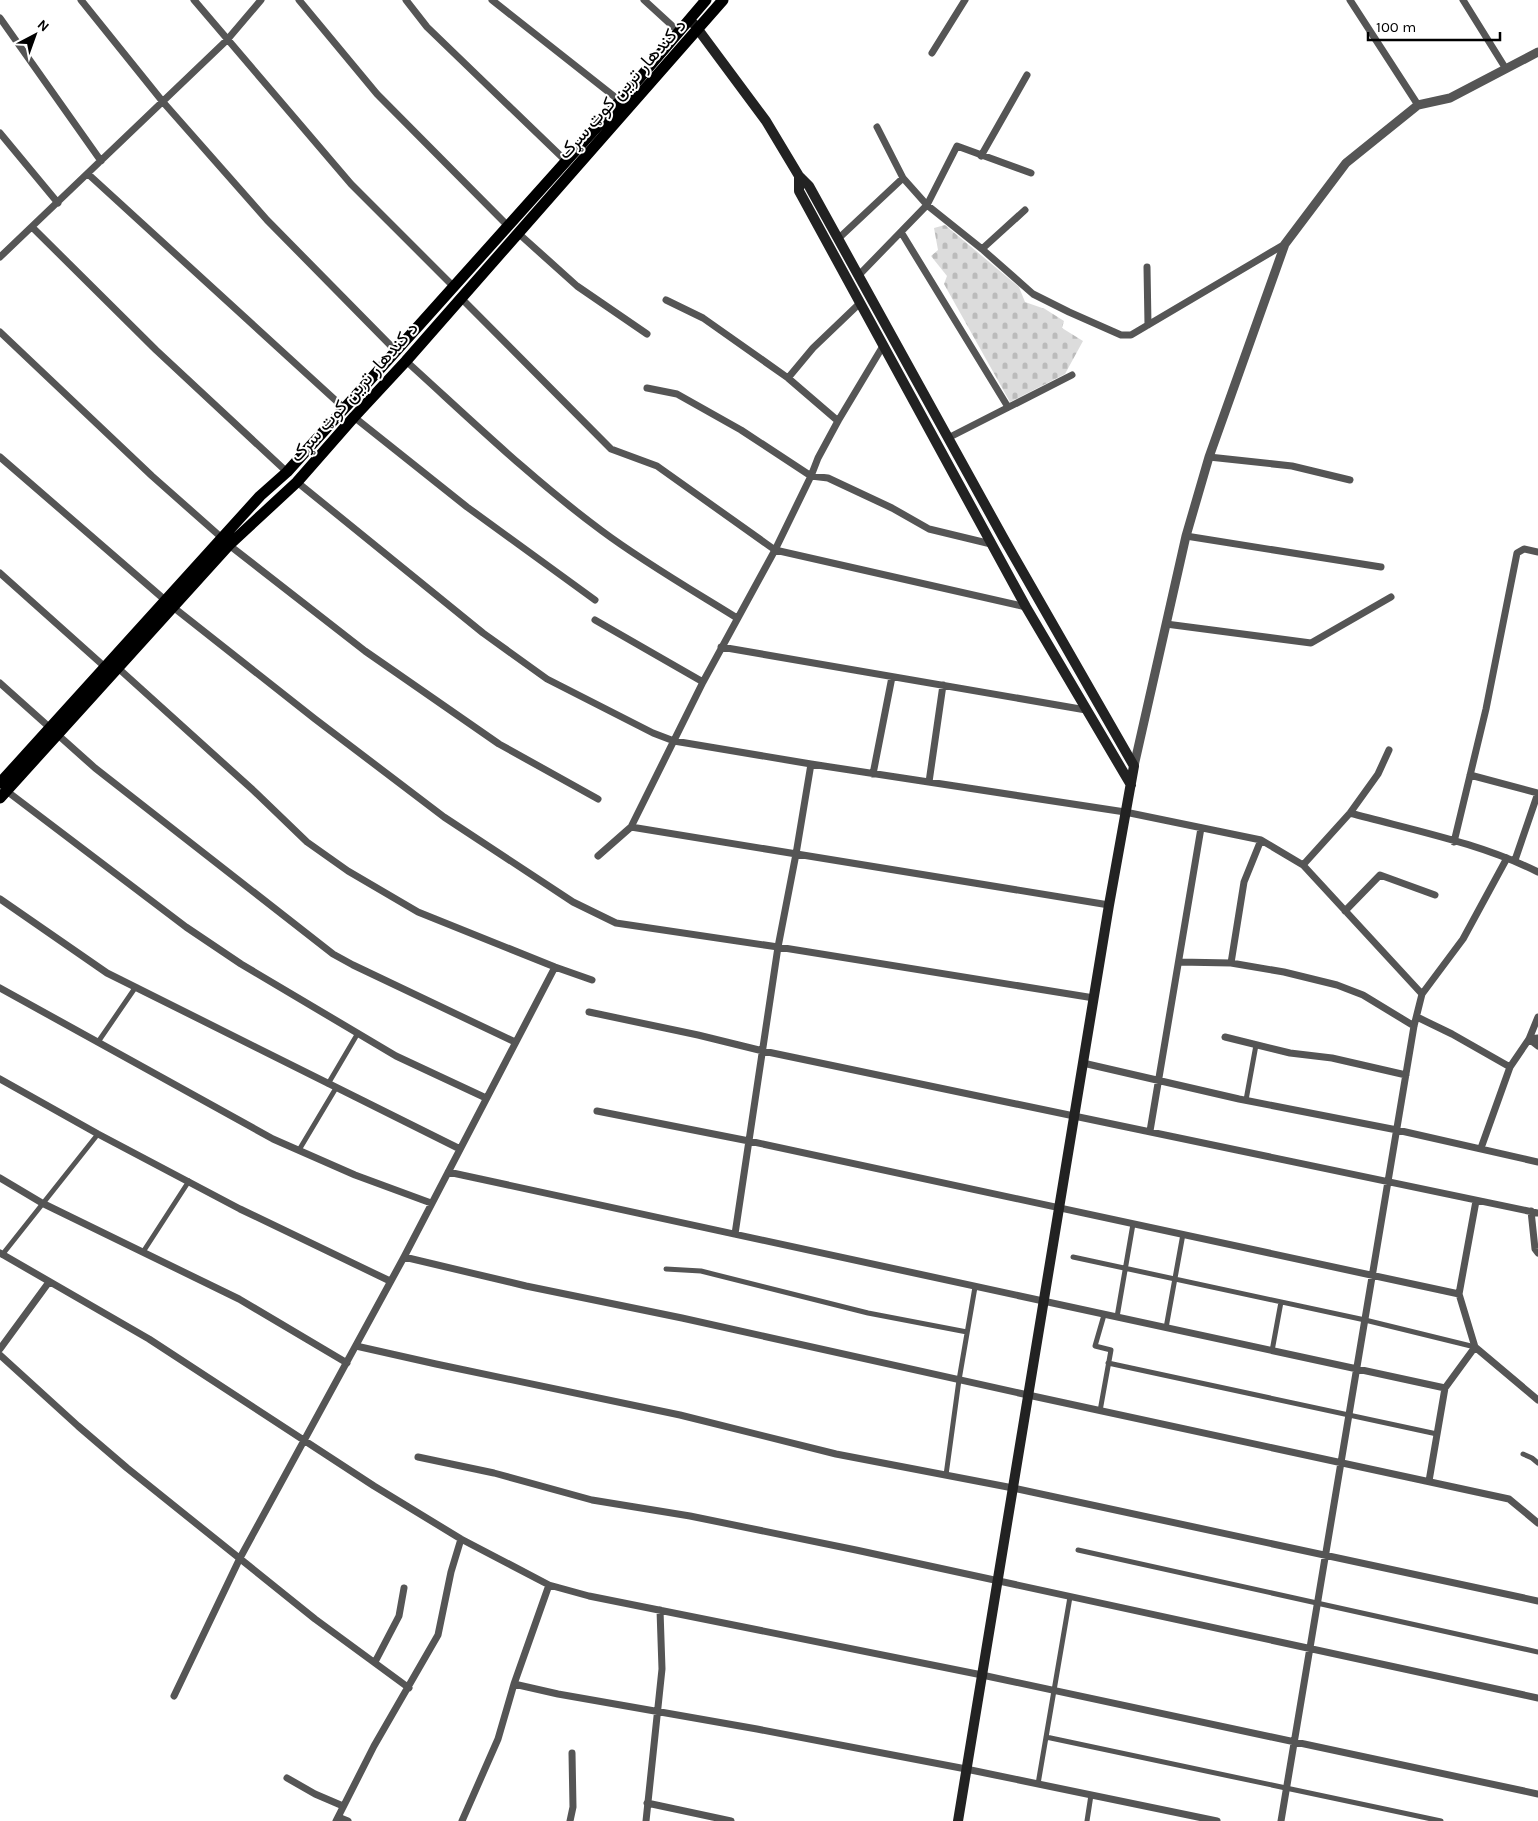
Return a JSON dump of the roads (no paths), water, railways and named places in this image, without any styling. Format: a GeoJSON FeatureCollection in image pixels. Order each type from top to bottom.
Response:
{"type":"FeatureCollection","features":[{"type":"Feature","properties":{"kind":"main road","name":"د کندهار ترين کوټ سړک"},"geometry":{"type":"LineString","coordinates":[[226,541],[297,482],[406,361],[518,233],[620,101],[706,0]]}},
{"type":"Feature","properties":{"kind":"main road","name":"د کندهار ترين کوټ سړک"},"geometry":{"type":"LineString","coordinates":[[2,789],[53,732],[105,667],[169,604],[226,541],[260,496],[286,472],[566,160],[582,151],[698,30],[723,0]]}},
{"type":"Feature","properties":{"kind":"main road"},"geometry":{"type":"LineString","coordinates":[[689,20],[766,121],[799,176],[809,186],[948,438],[1134,766],[1109,905],[958,1821]]}},
{"type":"Feature","properties":{"kind":"main road"},"geometry":{"type":"LineString","coordinates":[[799,176],[799,191],[883,346],[1026,607],[1131,785]]}},
{"type":"Feature","properties":{"kind":"main road"},"geometry":{"type":"LineString","coordinates":[[286,472],[297,482]]}},
{"type":"Feature","properties":{"kind":"main road","name":"د کندهار ترين کوټ سړک"},"geometry":{"type":"LineString","coordinates":[[53,732],[118,668],[169,604]]}},
{"type":"Feature","properties":{"kind":"street"},"geometry":{"type":"LineString","coordinates":[[81,0],[163,102],[267,220],[396,351]]}},
{"type":"Feature","properties":{"kind":"street"},"geometry":{"type":"LineString","coordinates":[[194,0],[351,184],[453,286]]}},
{"type":"Feature","properties":{"kind":"street"},"geometry":{"type":"LineString","coordinates":[[0,245],[3,255],[227,40],[261,0]]}},
{"type":"Feature","properties":{"kind":"street"},"geometry":{"type":"LineString","coordinates":[[299,0],[377,94],[507,225]]}},
{"type":"Feature","properties":{"kind":"street"},"geometry":{"type":"LineString","coordinates":[[406,0],[427,27],[566,160]]}},
{"type":"Feature","properties":{"kind":"street"},"geometry":{"type":"LineString","coordinates":[[492,0],[620,101]]}},
{"type":"Feature","properties":{"kind":"street"},"geometry":{"type":"LineString","coordinates":[[644,0],[679,32]]}},
{"type":"Feature","properties":{"kind":"street"},"geometry":{"type":"LineString","coordinates":[[932,53],[965,0]]}},
{"type":"Feature","properties":{"kind":"street"},"geometry":{"type":"LineString","coordinates":[[1350,0],[1418,106]]}},
{"type":"Feature","properties":{"kind":"street"},"geometry":{"type":"LineString","coordinates":[[1463,0],[1506,69]]}},
{"type":"Feature","properties":{"kind":"street"},"geometry":{"type":"LineString","coordinates":[[0,18],[101,161]]}},
{"type":"Feature","properties":{"kind":"street"},"geometry":{"type":"LineString","coordinates":[[1134,766],[1186,536],[1209,458],[1285,244],[1346,163],[1418,106],[1450,98],[1538,52]]}},
{"type":"Feature","properties":{"kind":"street"},"geometry":{"type":"LineString","coordinates":[[981,156],[1027,75]]}},
{"type":"Feature","properties":{"kind":"street"},"geometry":{"type":"LineString","coordinates":[[876,127],[903,178],[927,205],[982,249],[1033,294],[1121,335],[1131,335],[1285,244]]}},
{"type":"Feature","properties":{"kind":"street"},"geometry":{"type":"LineString","coordinates":[[0,133],[58,203]]}},
{"type":"Feature","properties":{"kind":"street"},"geometry":{"type":"LineString","coordinates":[[859,275],[927,205],[957,146],[1031,173]]}},
{"type":"Feature","properties":{"kind":"street"},"geometry":{"type":"LineString","coordinates":[[88,174],[344,408]]}},
{"type":"Feature","properties":{"kind":"street"},"geometry":{"type":"LineString","coordinates":[[839,238],[903,178]]}},
{"type":"Feature","properties":{"kind":"street"},"geometry":{"type":"LineString","coordinates":[[982,249],[1025,210]]}},
{"type":"Feature","properties":{"kind":"street"},"geometry":{"type":"LineString","coordinates":[[32,227],[156,350],[286,472]]}},
{"type":"Feature","properties":{"kind":"street"},"geometry":{"type":"LineString","coordinates":[[901,232],[1008,407]]}},
{"type":"Feature","properties":{"kind":"street"},"geometry":{"type":"LineString","coordinates":[[518,233],[577,286],[647,334]]}},
{"type":"Feature","properties":{"kind":"street"},"geometry":{"type":"LineString","coordinates":[[1147,267],[1148,325]]}},
{"type":"Feature","properties":{"kind":"street"},"geometry":{"type":"LineString","coordinates":[[460,298],[611,449],[657,466],[775,550],[1026,607]]}},
{"type":"Feature","properties":{"kind":"street"},"geometry":{"type":"LineString","coordinates":[[666,300],[703,318],[788,378],[838,421]]}},
{"type":"Feature","properties":{"kind":"street"},"geometry":{"type":"LineString","coordinates":[[788,378],[813,348],[860,303]]}},
{"type":"Feature","properties":{"kind":"street"},"geometry":{"type":"LineString","coordinates":[[0,332],[152,476],[226,541],[365,651],[499,744],[598,799]]}},
{"type":"Feature","properties":{"kind":"street"},"geometry":{"type":"LineString","coordinates":[[598,856],[631,827],[703,682],[775,550],[818,458],[883,346]]}},
{"type":"Feature","properties":{"kind":"street"},"geometry":{"type":"LineString","coordinates":[[406,361],[556,496],[603,532],[650,564],[737,618]]}},
{"type":"Feature","properties":{"kind":"street"},"geometry":{"type":"LineString","coordinates":[[948,438],[1072,375]]}},
{"type":"Feature","properties":{"kind":"street"},"geometry":{"type":"LineString","coordinates":[[647,388],[677,394],[741,430],[811,476],[828,478],[892,508],[929,529],[991,544]]}},
{"type":"Feature","properties":{"kind":"street"},"geometry":{"type":"LineString","coordinates":[[354,417],[467,507],[596,600]]}},
{"type":"Feature","properties":{"kind":"street"},"geometry":{"type":"LineString","coordinates":[[0,457],[169,604],[315,719],[444,817],[573,902],[616,923],[1094,998]]}},
{"type":"Feature","properties":{"kind":"street"},"geometry":{"type":"LineString","coordinates":[[1209,458],[1292,466],[1350,480]]}},
{"type":"Feature","properties":{"kind":"street"},"geometry":{"type":"LineString","coordinates":[[297,482],[483,633],[547,679],[644,729],[674,741],[873,774],[1125,812],[1261,840],[1303,865],[1422,994]]}},
{"type":"Feature","properties":{"kind":"street"},"geometry":{"type":"LineString","coordinates":[[1186,536],[1381,567]]}},
{"type":"Feature","properties":{"kind":"street"},"geometry":{"type":"LineString","coordinates":[[1454,842],[1486,709],[1517,553],[1524,549],[1538,552]]}},
{"type":"Feature","properties":{"kind":"street"},"geometry":{"type":"LineString","coordinates":[[0,573],[105,667]]}},
{"type":"Feature","properties":{"kind":"street"},"geometry":{"type":"LineString","coordinates":[[1166,624],[1311,643],[1391,598]]}},
{"type":"Feature","properties":{"kind":"street"},"geometry":{"type":"LineString","coordinates":[[595,620],[703,682]]}},
{"type":"Feature","properties":{"kind":"street"},"geometry":{"type":"LineString","coordinates":[[722,647],[1086,710]]}},
{"type":"Feature","properties":{"kind":"street"},"geometry":{"type":"LineString","coordinates":[[118,668],[254,791],[307,842],[348,872],[418,912],[592,980]]}},
{"type":"Feature","properties":{"kind":"street"},"geometry":{"type":"LineString","coordinates":[[873,774],[892,677]]}},
{"type":"Feature","properties":{"kind":"street"},"geometry":{"type":"LineString","coordinates":[[0,683],[95,768],[333,954],[352,966],[515,1042]]}},
{"type":"Feature","properties":{"kind":"street"},"geometry":{"type":"LineString","coordinates":[[929,782],[943,685]]}},
{"type":"Feature","properties":{"kind":"street"},"geometry":{"type":"LineString","coordinates":[[1303,865],[1350,814],[1378,774],[1389,750]]}},
{"type":"Feature","properties":{"kind":"street"},"geometry":{"type":"LineString","coordinates":[[735,1234],[778,947],[811,764]]}},
{"type":"Feature","properties":{"kind":"street"},"geometry":{"type":"LineString","coordinates":[[1470,775],[1538,793],[1515,860]]}},
{"type":"Feature","properties":{"kind":"street"},"geometry":{"type":"LineString","coordinates":[[2,789],[186,927],[241,964],[396,1056],[486,1098]]}},
{"type":"Feature","properties":{"kind":"street"},"geometry":{"type":"LineString","coordinates":[[1350,814],[1515,860],[1538,872]]}},
{"type":"Feature","properties":{"kind":"street"},"geometry":{"type":"LineString","coordinates":[[631,827],[1109,905]]}},
{"type":"Feature","properties":{"kind":"street"},"geometry":{"type":"LineString","coordinates":[[1150,1131],[1201,828]]}},
{"type":"Feature","properties":{"kind":"street"},"geometry":{"type":"LineString","coordinates":[[1231,963],[1244,882],[1261,840]]}},
{"type":"Feature","properties":{"kind":"street"},"geometry":{"type":"LineString","coordinates":[[1281,1821],[1414,1026],[1422,994],[1462,939],[1507,858]]}},
{"type":"Feature","properties":{"kind":"street"},"geometry":{"type":"LineString","coordinates":[[1345,911],[1380,875],[1435,895]]}},
{"type":"Feature","properties":{"kind":"street"},"geometry":{"type":"LineString","coordinates":[[0,899],[107,973],[460,1149]]}},
{"type":"Feature","properties":{"kind":"street"},"geometry":{"type":"LineString","coordinates":[[1179,962],[1231,963],[1284,972],[1337,985],[1363,995],[1414,1026]]}},
{"type":"Feature","properties":{"kind":"street"},"geometry":{"type":"LineString","coordinates":[[174,1696],[240,1558],[404,1257],[555,967]]}},
{"type":"Feature","properties":{"kind":"street"},"geometry":{"type":"LineString","coordinates":[[0,988],[273,1139],[355,1175],[431,1203]]}},
{"type":"Feature","properties":{"kind":"street"},"geometry":{"type":"LineString","coordinates":[[98,1042],[135,988]]}},
{"type":"Feature","properties":{"kind":"street"},"geometry":{"type":"LineString","coordinates":[[589,1012],[763,1051],[1535,1212],[1535,1249],[1538,1253]]}},
{"type":"Feature","properties":{"kind":"street"},"geometry":{"type":"LineString","coordinates":[[1417,1017],[1452,1034],[1510,1067]]}},
{"type":"Feature","properties":{"kind":"street"},"geometry":{"type":"LineString","coordinates":[[1481,1148],[1510,1067],[1529,1039],[1538,1017]]}},
{"type":"Feature","properties":{"kind":"street"},"geometry":{"type":"LineString","coordinates":[[328,1084],[358,1033]]}},
{"type":"Feature","properties":{"kind":"street"},"geometry":{"type":"LineString","coordinates":[[1226,1037],[1290,1053],[1332,1058],[1406,1075]]}},
{"type":"Feature","properties":{"kind":"street"},"geometry":{"type":"LineString","coordinates":[[1529,1039],[1538,1038]]}},
{"type":"Feature","properties":{"kind":"street"},"geometry":{"type":"LineString","coordinates":[[1529,1039],[1538,1046]]}},
{"type":"Feature","properties":{"kind":"street"},"geometry":{"type":"LineString","coordinates":[[1246,1100],[1256,1045]]}},
{"type":"Feature","properties":{"kind":"street"},"geometry":{"type":"LineString","coordinates":[[1083,1063],[1246,1100],[1481,1148],[1538,1162]]}},
{"type":"Feature","properties":{"kind":"street"},"geometry":{"type":"LineString","coordinates":[[0,1079],[98,1134],[240,1208],[390,1281]]}},
{"type":"Feature","properties":{"kind":"street"},"geometry":{"type":"LineString","coordinates":[[299,1150],[336,1088]]}},
{"type":"Feature","properties":{"kind":"street"},"geometry":{"type":"LineString","coordinates":[[596,1111],[749,1141],[1459,1294]]}},
{"type":"Feature","properties":{"kind":"street"},"geometry":{"type":"LineString","coordinates":[[98,1134],[1,1254],[149,1339],[399,1502],[461,1539],[550,1586],[588,1596],[1054,1690],[1538,1794]]}},
{"type":"Feature","properties":{"kind":"street"},"geometry":{"type":"LineString","coordinates":[[448,1172],[1445,1388]]}},
{"type":"Feature","properties":{"kind":"street"},"geometry":{"type":"LineString","coordinates":[[0,1178],[42,1203],[239,1299],[347,1362]]}},
{"type":"Feature","properties":{"kind":"street"},"geometry":{"type":"LineString","coordinates":[[143,1252],[189,1181]]}},
{"type":"Feature","properties":{"kind":"street"},"geometry":{"type":"LineString","coordinates":[[1475,1347],[1459,1294],[1476,1200]]}},
{"type":"Feature","properties":{"kind":"street"},"geometry":{"type":"LineString","coordinates":[[1117,1317],[1133,1224]]}},
{"type":"Feature","properties":{"kind":"street"},"geometry":{"type":"LineString","coordinates":[[1166,1328],[1183,1234]]}},
{"type":"Feature","properties":{"kind":"street"},"geometry":{"type":"LineString","coordinates":[[404,1257],[526,1286],[682,1318],[1028,1396],[1509,1498],[1538,1523]]}},
{"type":"Feature","properties":{"kind":"street"},"geometry":{"type":"LineString","coordinates":[[1073,1257],[1365,1320],[1475,1347],[1538,1400]]}},
{"type":"Feature","properties":{"kind":"street"},"geometry":{"type":"LineString","coordinates":[[666,1269],[701,1271],[868,1312],[967,1332]]}},
{"type":"Feature","properties":{"kind":"street"},"geometry":{"type":"LineString","coordinates":[[0,1349],[50,1282]]}},
{"type":"Feature","properties":{"kind":"street"},"geometry":{"type":"LineString","coordinates":[[946,1475],[959,1380],[975,1287]]}},
{"type":"Feature","properties":{"kind":"street"},"geometry":{"type":"LineString","coordinates":[[1272,1351],[1281,1302]]}},
{"type":"Feature","properties":{"kind":"street"},"geometry":{"type":"LineString","coordinates":[[1100,1411],[1111,1350],[1095,1346],[1104,1315]]}},
{"type":"Feature","properties":{"kind":"street"},"geometry":{"type":"LineString","coordinates":[[356,1346],[680,1415],[836,1454],[1013,1488],[1538,1601]]}},
{"type":"Feature","properties":{"kind":"street"},"geometry":{"type":"LineString","coordinates":[[1429,1481],[1445,1388],[1475,1347]]}},
{"type":"Feature","properties":{"kind":"street"},"geometry":{"type":"LineString","coordinates":[[0,1356],[120,1462],[315,1619],[409,1688]]}},
{"type":"Feature","properties":{"kind":"street"},"geometry":{"type":"LineString","coordinates":[[1108,1363],[1437,1434]]}},
{"type":"Feature","properties":{"kind":"street"},"geometry":{"type":"LineString","coordinates":[[1523,1454],[1538,1463]]}},
{"type":"Feature","properties":{"kind":"street"},"geometry":{"type":"LineString","coordinates":[[418,1457],[494,1473],[592,1500],[690,1516],[1538,1698]]}},
{"type":"Feature","properties":{"kind":"street"},"geometry":{"type":"LineString","coordinates":[[348,1821],[337,1819],[374,1746],[438,1635],[450,1572],[461,1539]]}},
{"type":"Feature","properties":{"kind":"street"},"geometry":{"type":"LineString","coordinates":[[1078,1550],[1538,1652]]}},
{"type":"Feature","properties":{"kind":"street"},"geometry":{"type":"LineString","coordinates":[[462,1821],[498,1739],[514,1684],[550,1586]]}},
{"type":"Feature","properties":{"kind":"street"},"geometry":{"type":"LineString","coordinates":[[375,1662],[399,1616],[404,1588]]}},
{"type":"Feature","properties":{"kind":"street"},"geometry":{"type":"LineString","coordinates":[[1038,1784],[1070,1597]]}},
{"type":"Feature","properties":{"kind":"street"},"geometry":{"type":"LineString","coordinates":[[646,1821],[662,1669],[660,1610]]}},
{"type":"Feature","properties":{"kind":"street"},"geometry":{"type":"LineString","coordinates":[[514,1684],[558,1694],[757,1729],[966,1769],[1217,1821]]}},
{"type":"Feature","properties":{"kind":"street"},"geometry":{"type":"LineString","coordinates":[[1046,1737],[1441,1821]]}},
{"type":"Feature","properties":{"kind":"street"},"geometry":{"type":"LineString","coordinates":[[570,1821],[573,1807],[572,1753]]}},
{"type":"Feature","properties":{"kind":"street"},"geometry":{"type":"LineString","coordinates":[[287,1778],[315,1794],[344,1806]]}},
{"type":"Feature","properties":{"kind":"street"},"geometry":{"type":"LineString","coordinates":[[1087,1821],[1091,1795]]}},
{"type":"Feature","properties":{"kind":"street"},"geometry":{"type":"LineString","coordinates":[[647,1803],[731,1821]]}}]}
